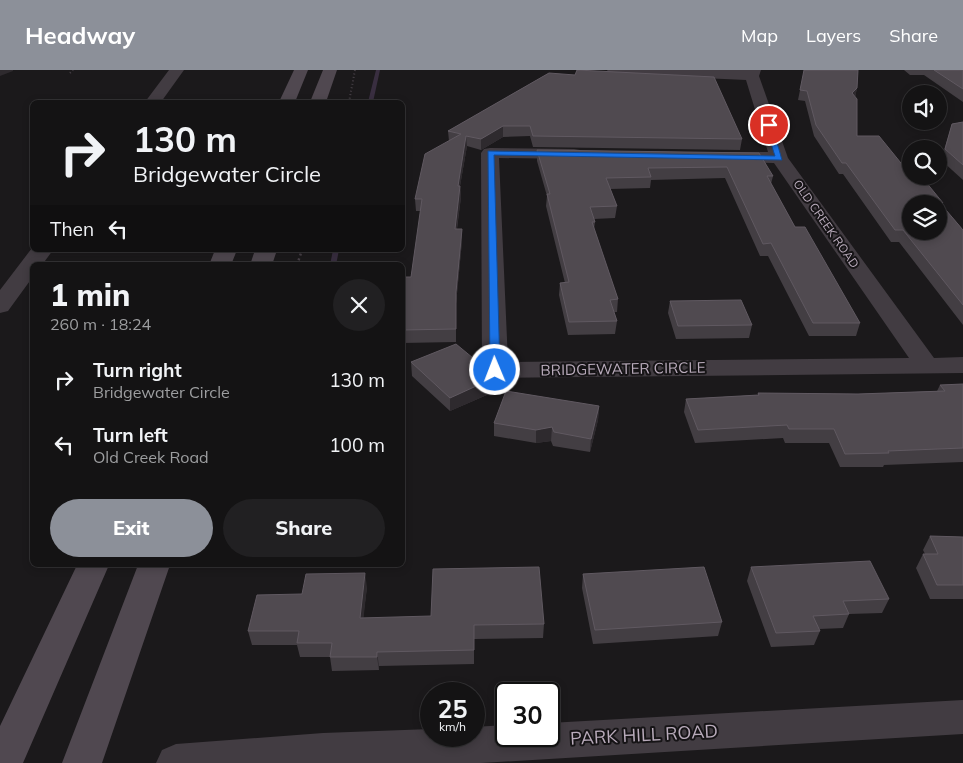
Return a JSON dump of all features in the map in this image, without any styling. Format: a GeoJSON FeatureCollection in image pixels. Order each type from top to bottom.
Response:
{"type":"FeatureCollection","features":[{"type":"Feature","properties":{"kind":"main road"},"geometry":{"type":"LineString","coordinates":[[288,100],[301,70]]}},
{"type":"Feature","properties":{"kind":"main road"},"geometry":{"type":"LineString","coordinates":[[319,100],[330,70]]}},
{"type":"Feature","properties":{"kind":"main road"},"geometry":{"type":"LineString","coordinates":[[3,763],[92,567]]}},
{"type":"Feature","properties":{"kind":"main road"},"geometry":{"type":"LineString","coordinates":[[82,763],[153,567]]}},
{"type":"Feature","properties":{"kind":"street"},"geometry":{"type":"LineString","coordinates":[[154,100],[177,70]]}},
{"type":"Feature","properties":{"kind":"street"},"geometry":{"type":"LineString","coordinates":[[614,70],[753,73]]}},
{"type":"Feature","properties":{"kind":"street","name":"OLD CREEK ROAD"},"geometry":{"type":"LineString","coordinates":[[753,73],[779,158],[927,366]]}},
{"type":"Feature","properties":{"kind":"street","name":"BRIDGEWATER CIRCLE"},"geometry":{"type":"LineString","coordinates":[[590,155],[490,153],[495,370],[927,366]]}},
{"type":"Feature","properties":{"kind":"street"},"geometry":{"type":"LineString","coordinates":[[700,157],[779,158]]}},
{"type":"Feature","properties":{"kind":"street"},"geometry":{"type":"LineString","coordinates":[[0,306],[30,266]]}},
{"type":"Feature","properties":{"kind":"street"},"geometry":{"type":"LineString","coordinates":[[927,366],[963,364]]}},
{"type":"Feature","properties":{"kind":"street","name":"PARK HILL ROAD"},"geometry":{"type":"LineString","coordinates":[[176,763],[323,752],[516,753],[963,717]]}},
{"type":"Feature","properties":{"kind":"path"},"geometry":{"type":"LineString","coordinates":[[70,73],[73,70]]}},
{"type":"Feature","properties":{"kind":"path"},"geometry":{"type":"LineString","coordinates":[[349,100],[355,70]]}},
{"type":"Feature","properties":{"kind":"building"},"geometry":{"type":"Polygon","coordinates":[[[577,70],[714,77],[742,139],[533,136],[530,126],[503,126],[481,139],[466,136],[458,186],[460,186],[455,229],[462,229],[456,292],[456,329],[405,330],[405,277],[411,277],[422,199],[415,199],[425,154],[461,134],[448,131],[549,73],[575,75],[577,70]]]}},
{"type":"Feature","properties":{"kind":"building"},"geometry":{"type":"Polygon","coordinates":[[[804,70],[858,70],[857,88],[852,93],[857,99],[857,136],[879,136],[902,164],[902,185],[928,185],[936,195],[902,195],[902,230],[895,230],[846,163],[842,163],[816,125],[807,91],[800,90],[804,70]]]}},
{"type":"Feature","properties":{"kind":"building"},"geometry":{"type":"Polygon","coordinates":[[[934,70],[963,70],[963,89],[934,70]]]}},
{"type":"Feature","properties":{"kind":"building"},"geometry":{"type":"Polygon","coordinates":[[[963,122],[963,165],[947,151],[947,142],[952,124],[963,122]]]}},
{"type":"Feature","properties":{"kind":"building"},"geometry":{"type":"Polygon","coordinates":[[[537,150],[759,153],[773,176],[767,176],[795,227],[805,227],[860,323],[813,323],[771,243],[763,244],[727,167],[648,168],[651,177],[606,178],[617,206],[590,207],[595,222],[592,222],[618,299],[610,300],[617,321],[569,322],[560,283],[569,282],[547,194],[550,194],[537,150]]]}},
{"type":"Feature","properties":{"kind":"building"},"geometry":{"type":"Polygon","coordinates":[[[947,211],[963,230],[963,305],[911,240],[947,240],[947,211]]]}},
{"type":"Feature","properties":{"kind":"building"},"geometry":{"type":"Polygon","coordinates":[[[741,300],[752,325],[678,326],[670,301],[741,300]]]}},
{"type":"Feature","properties":{"kind":"building"},"geometry":{"type":"Polygon","coordinates":[[[456,344],[496,377],[450,398],[411,362],[456,344]]]}},
{"type":"Feature","properties":{"kind":"building"},"geometry":{"type":"Polygon","coordinates":[[[963,384],[963,448],[888,451],[889,453],[845,454],[834,429],[789,429],[787,425],[698,430],[686,399],[759,395],[758,393],[858,394],[945,391],[940,385],[963,384]]]}},
{"type":"Feature","properties":{"kind":"building"},"geometry":{"type":"Polygon","coordinates":[[[506,391],[599,406],[591,439],[554,432],[552,427],[536,430],[494,423],[506,391]]]}},
{"type":"Feature","properties":{"kind":"building"},"geometry":{"type":"Polygon","coordinates":[[[930,536],[963,537],[963,585],[937,585],[923,554],[938,554],[930,536]]]}},
{"type":"Feature","properties":{"kind":"building"},"geometry":{"type":"Polygon","coordinates":[[[870,561],[889,599],[843,601],[849,614],[813,616],[820,631],[776,633],[751,567],[870,561]]]}},
{"type":"Feature","properties":{"kind":"building"},"geometry":{"type":"Polygon","coordinates":[[[539,567],[544,624],[474,625],[474,650],[377,652],[377,657],[330,657],[332,643],[297,643],[299,631],[248,631],[257,595],[302,594],[306,574],[365,573],[360,618],[431,616],[433,569],[539,567]]]}},
{"type":"Feature","properties":{"kind":"building"},"geometry":{"type":"Polygon","coordinates":[[[704,567],[722,622],[595,630],[583,574],[704,567]]]}},
{"type":"Feature","properties":{"kind":"waterway"},"geometry":{"type":"LineString","coordinates":[[370,100],[378,70]]}},
{"type":"Feature","properties":{"kind":"waterway"},"geometry":{"type":"LineString","coordinates":[[334,262],[336,252]]}},
{"type":"Feature","properties":{"kind":"route"},"geometry":{"type":"LineString","coordinates":[[495,370],[490,153],[779,158],[769,125]]}}]}
